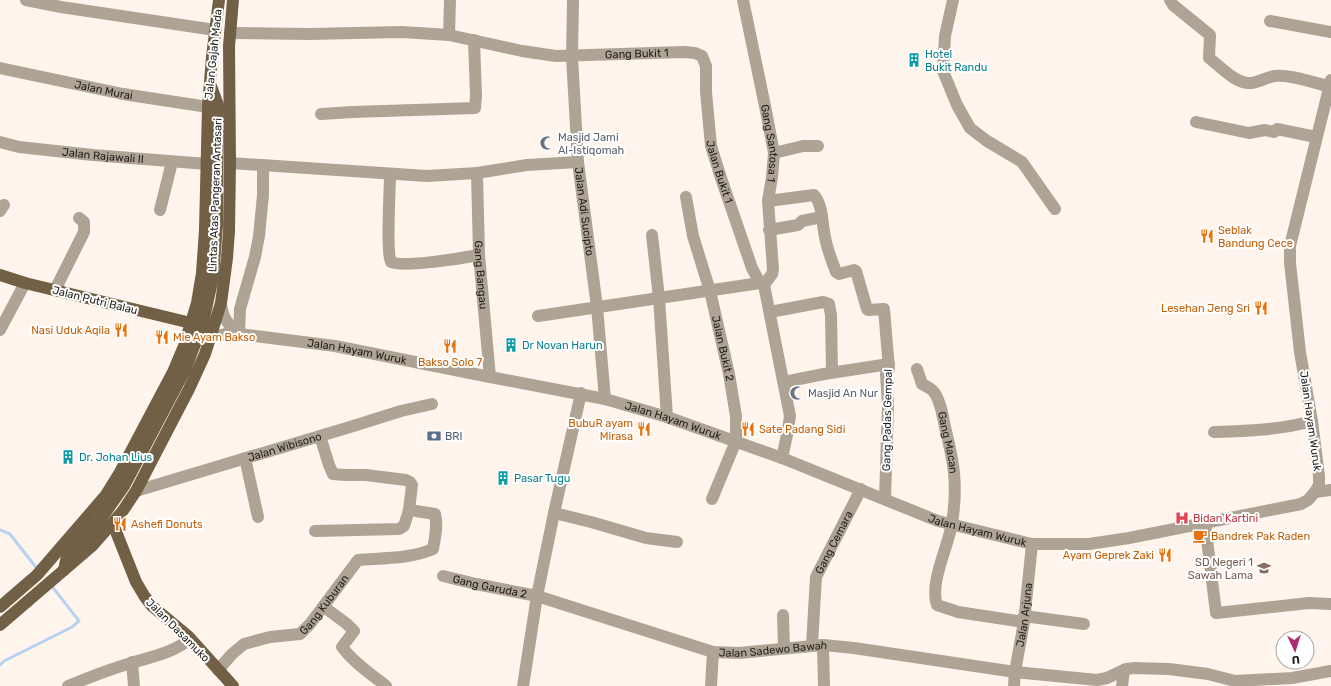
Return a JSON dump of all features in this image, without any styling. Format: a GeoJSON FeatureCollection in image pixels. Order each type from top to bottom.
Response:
{"type":"FeatureCollection","features":[{"type":"Feature","properties":{"kind":"main road","name":"Jalan Gajah Mada"},"geometry":{"type":"LineString","coordinates":[[1,604],[37,575],[93,512],[106,495],[117,478],[179,360],[191,323],[200,287],[204,256],[207,164],[215,109],[210,83],[215,30],[220,0]]}},
{"type":"Feature","properties":{"kind":"main road","name":"Jalan Gajah Mada"},"geometry":{"type":"LineString","coordinates":[[0,625],[92,546],[122,512],[136,491],[179,409],[205,354],[222,297],[227,258],[230,163],[230,34],[234,0]]}},
{"type":"Feature","properties":{"kind":"main road","name":"Lintas Atas Pangeran Antasari"},"geometry":{"type":"LineString","coordinates":[[69,553],[100,520],[124,486],[185,370],[200,334],[211,288],[217,225],[215,109],[229,84]]}},
{"type":"Feature","properties":{"kind":"main road"},"geometry":{"type":"LineString","coordinates":[[204,256],[208,266],[213,269],[222,266],[227,258]]}},
{"type":"Feature","properties":{"kind":"main road","name":"Jalan Putri Balau"},"geometry":{"type":"LineString","coordinates":[[0,275],[25,283],[191,323]]}},
{"type":"Feature","properties":{"kind":"main road"},"geometry":{"type":"LineString","coordinates":[[200,287],[207,279],[214,278],[220,282],[222,297]]}},
{"type":"Feature","properties":{"kind":"main road"},"geometry":{"type":"LineString","coordinates":[[158,400],[158,411],[163,416],[172,415],[179,409]]}},
{"type":"Feature","properties":{"kind":"main road"},"geometry":{"type":"LineString","coordinates":[[146,422],[154,416],[162,417],[167,422],[166,433]]}},
{"type":"Feature","properties":{"kind":"main road","name":"Jalan Dasamuko"},"geometry":{"type":"LineString","coordinates":[[112,524],[136,582],[152,606],[190,639],[233,686]]}},
{"type":"Feature","properties":{"kind":"main road"},"geometry":{"type":"LineString","coordinates":[[50,560],[69,553]]}},
{"type":"Feature","properties":{"kind":"main road"},"geometry":{"type":"LineString","coordinates":[[61,574],[69,553]]}},
{"type":"Feature","properties":{"kind":"street"},"geometry":{"type":"LineString","coordinates":[[26,0],[61,7],[215,30]]}},
{"type":"Feature","properties":{"kind":"street"},"geometry":{"type":"LineString","coordinates":[[449,35],[450,0]]}},
{"type":"Feature","properties":{"kind":"street","name":"Jalan Adi Sucipto"},"geometry":{"type":"LineString","coordinates":[[573,0],[572,56],[578,162],[598,307],[605,399]]}},
{"type":"Feature","properties":{"kind":"street","name":"Gang Santosa 1"},"geometry":{"type":"LineString","coordinates":[[743,0],[774,153],[768,201],[773,269],[772,274],[762,284]]}},
{"type":"Feature","properties":{"kind":"street"},"geometry":{"type":"LineString","coordinates":[[953,0],[945,36],[944,71],[958,105],[970,128],[987,141],[1022,162],[1054,209]]}},
{"type":"Feature","properties":{"kind":"street"},"geometry":{"type":"LineString","coordinates":[[1170,0],[1173,5],[1210,35],[1210,58],[1232,76],[1241,81],[1248,83],[1255,82],[1263,78],[1276,76],[1330,83]]}},
{"type":"Feature","properties":{"kind":"street"},"geometry":{"type":"LineString","coordinates":[[1270,21],[1331,32]]}},
{"type":"Feature","properties":{"kind":"street","name":"Gang Bukit 1"},"geometry":{"type":"LineString","coordinates":[[230,34],[402,32],[449,35],[522,51],[556,56],[684,52],[695,53],[702,56]]}},
{"type":"Feature","properties":{"kind":"street"},"geometry":{"type":"LineString","coordinates":[[321,114],[475,108],[474,40]]}},
{"type":"Feature","properties":{"kind":"street","name":"Jalan Bukit 1"},"geometry":{"type":"LineString","coordinates":[[702,56],[706,66],[706,92],[711,146],[752,268],[762,284],[770,312],[784,382],[790,416],[782,458]]}},
{"type":"Feature","properties":{"kind":"street","name":"Jalan Murai"},"geometry":{"type":"LineString","coordinates":[[0,68],[124,94],[215,109]]}},
{"type":"Feature","properties":{"kind":"street","name":"Jalan Hayam Wuruk"},"geometry":{"type":"LineString","coordinates":[[210,338],[229,333],[335,346],[605,399],[667,417],[736,441],[861,489],[938,521],[1032,544],[1089,544],[1129,538],[1301,504],[1308,500],[1315,492],[1319,485],[1319,476],[1312,421],[1300,352],[1290,254],[1292,237],[1330,83]]}},
{"type":"Feature","properties":{"kind":"street"},"geometry":{"type":"LineString","coordinates":[[1196,122],[1249,133],[1265,130],[1274,132],[1277,129],[1316,137]]}},
{"type":"Feature","properties":{"kind":"street","name":"Jalan Rajawali II"},"geometry":{"type":"LineString","coordinates":[[0,142],[18,147],[93,155],[207,164]]}},
{"type":"Feature","properties":{"kind":"street"},"geometry":{"type":"LineString","coordinates":[[774,153],[803,146],[818,146]]}},
{"type":"Feature","properties":{"kind":"street"},"geometry":{"type":"LineString","coordinates":[[160,210],[172,162]]}},
{"type":"Feature","properties":{"kind":"street"},"geometry":{"type":"LineString","coordinates":[[230,163],[427,176],[477,173],[526,166],[578,162]]}},
{"type":"Feature","properties":{"kind":"street"},"geometry":{"type":"LineString","coordinates":[[239,334],[240,310],[255,257],[259,236],[263,195],[263,165]]}},
{"type":"Feature","properties":{"kind":"street","name":"Gang Bangau"},"geometry":{"type":"LineString","coordinates":[[477,173],[479,255],[490,377]]}},
{"type":"Feature","properties":{"kind":"street"},"geometry":{"type":"LineString","coordinates":[[390,174],[389,243],[391,262],[398,264],[430,262],[479,255]]}},
{"type":"Feature","properties":{"kind":"street","name":"Gang Padas Gempal"},"geometry":{"type":"LineString","coordinates":[[768,201],[814,195],[822,217],[825,237],[836,272],[839,274],[854,270],[856,271],[867,309],[884,309],[889,364],[889,369],[886,374],[888,405],[885,499]]}},
{"type":"Feature","properties":{"kind":"street","name":"Jalan Bukit 2"},"geometry":{"type":"LineString","coordinates":[[686,197],[693,236],[710,291],[729,374],[736,416],[736,441],[712,499]]}},
{"type":"Feature","properties":{"kind":"street"},"geometry":{"type":"LineString","coordinates":[[769,230],[798,225],[802,221],[822,217]]}},
{"type":"Feature","properties":{"kind":"street"},"geometry":{"type":"LineString","coordinates":[[55,290],[84,232],[84,222],[78,218]]}},
{"type":"Feature","properties":{"kind":"street"},"geometry":{"type":"LineString","coordinates":[[652,235],[659,298],[667,417]]}},
{"type":"Feature","properties":{"kind":"street"},"geometry":{"type":"LineString","coordinates":[[0,330],[25,283]]}},
{"type":"Feature","properties":{"kind":"street"},"geometry":{"type":"LineString","coordinates":[[538,316],[762,284]]}},
{"type":"Feature","properties":{"kind":"street"},"geometry":{"type":"LineString","coordinates":[[222,297],[222,312],[226,321],[239,334]]}},
{"type":"Feature","properties":{"kind":"street"},"geometry":{"type":"LineString","coordinates":[[770,312],[823,302],[829,304],[831,315],[832,372]]}},
{"type":"Feature","properties":{"kind":"street"},"geometry":{"type":"LineString","coordinates":[[784,382],[832,372],[889,364]]}},
{"type":"Feature","properties":{"kind":"street","name":"Gang Macan"},"geometry":{"type":"LineString","coordinates":[[917,369],[922,384],[933,390],[940,405],[955,476],[956,488],[952,525],[939,567],[935,589],[935,600],[937,606],[958,612],[1024,619]]}},
{"type":"Feature","properties":{"kind":"street"},"geometry":{"type":"LineString","coordinates":[[523,686],[537,596],[580,393]]}},
{"type":"Feature","properties":{"kind":"street","name":"Jalan Wibisono"},"geometry":{"type":"LineString","coordinates":[[136,491],[400,411],[432,404]]}},
{"type":"Feature","properties":{"kind":"street"},"geometry":{"type":"LineString","coordinates":[[1214,432],[1245,431],[1291,426],[1312,421]]}},
{"type":"Feature","properties":{"kind":"street"},"geometry":{"type":"LineString","coordinates":[[315,531],[398,529],[404,526],[409,510],[412,485],[406,480],[366,475],[333,474],[320,436]]}},
{"type":"Feature","properties":{"kind":"street"},"geometry":{"type":"LineString","coordinates":[[245,458],[258,517]]}},
{"type":"Feature","properties":{"kind":"street","name":"Gang Cemara"},"geometry":{"type":"LineString","coordinates":[[824,686],[818,645],[816,577],[861,489]]}},
{"type":"Feature","properties":{"kind":"street"},"geometry":{"type":"LineString","coordinates":[[1315,492],[1331,490]]}},
{"type":"Feature","properties":{"kind":"street","name":"Gang Kuburan"},"geometry":{"type":"LineString","coordinates":[[218,670],[232,654],[244,644],[270,637],[300,634],[324,607],[358,560],[401,556],[427,552],[433,549],[436,530],[435,514],[409,510]]}},
{"type":"Feature","properties":{"kind":"street"},"geometry":{"type":"LineString","coordinates":[[554,513],[646,538],[677,542]]}},
{"type":"Feature","properties":{"kind":"street"},"geometry":{"type":"LineString","coordinates":[[1205,523],[1216,613],[1309,603],[1331,604]]}},
{"type":"Feature","properties":{"kind":"street","name":"Jalan Arjuna"},"geometry":{"type":"LineString","coordinates":[[1014,686],[1024,619],[1032,544]]}},
{"type":"Feature","properties":{"kind":"street","name":"Gang Garuda 2"},"geometry":{"type":"LineString","coordinates":[[443,576],[537,596]]}},
{"type":"Feature","properties":{"kind":"street","name":"Jalan Sadewo Bawah"},"geometry":{"type":"LineString","coordinates":[[537,596],[713,652],[738,653],[818,645],[854,648],[1015,672],[1097,680],[1107,678],[1124,670],[1135,668],[1169,669],[1208,674],[1235,681],[1260,683],[1331,671]]}},
{"type":"Feature","properties":{"kind":"street"},"geometry":{"type":"LineString","coordinates":[[324,607],[354,631],[342,647],[345,651],[360,666],[386,686]]}},
{"type":"Feature","properties":{"kind":"street"},"geometry":{"type":"LineString","coordinates":[[783,615],[784,648]]}},
{"type":"Feature","properties":{"kind":"street"},"geometry":{"type":"LineString","coordinates":[[1024,619],[1084,624]]}},
{"type":"Feature","properties":{"kind":"street"},"geometry":{"type":"LineString","coordinates":[[68,686],[132,662],[156,657],[180,648],[190,639]]}},
{"type":"Feature","properties":{"kind":"street"},"geometry":{"type":"LineString","coordinates":[[711,686],[713,652]]}},
{"type":"Feature","properties":{"kind":"street"},"geometry":{"type":"LineString","coordinates":[[132,662],[134,686]]}},
{"type":"Feature","properties":{"kind":"street"},"geometry":{"type":"LineString","coordinates":[[1122,686],[1124,670]]}},
{"type":"Feature","properties":{"kind":"waterway"},"geometry":{"type":"LineString","coordinates":[[0,530],[10,534],[38,570]]}},
{"type":"Feature","properties":{"kind":"waterway"},"geometry":{"type":"LineString","coordinates":[[0,665],[4,661],[72,627],[79,621],[51,585]]}},
{"type":"Feature","properties":{"kind":"place","name":"Hotel Bukit Randu"},"geometry":{"type":"Point","coordinates":[914,60]}},
{"type":"Feature","properties":{"kind":"place","name":"Masjid Jami Al-Istiqomah"},"geometry":{"type":"Point","coordinates":[547,143]}},
{"type":"Feature","properties":{"kind":"place","name":"Seblak Bandung Cece"},"geometry":{"type":"Point","coordinates":[1207,236]}},
{"type":"Feature","properties":{"kind":"place","name":"Lesehan Jeng Sri"},"geometry":{"type":"Point","coordinates":[1261,308]}},
{"type":"Feature","properties":{"kind":"place","name":"Nasi Uduk Aqila"},"geometry":{"type":"Point","coordinates":[121,330]}},
{"type":"Feature","properties":{"kind":"place","name":"Mie Ayam Bakso"},"geometry":{"type":"Point","coordinates":[162,337]}},
{"type":"Feature","properties":{"kind":"place","name":"Dr Novan Harun"},"geometry":{"type":"Point","coordinates":[511,345]}},
{"type":"Feature","properties":{"kind":"place","name":"Bakso Solo 7"},"geometry":{"type":"Point","coordinates":[450,346]}},
{"type":"Feature","properties":{"kind":"place","name":"Masjid An Nur"},"geometry":{"type":"Point","coordinates":[797,393]}},
{"type":"Feature","properties":{"kind":"place","name":"BubuR ayam Mirasa"},"geometry":{"type":"Point","coordinates":[644,429]}},
{"type":"Feature","properties":{"kind":"place","name":"Sate Padang Sidi"},"geometry":{"type":"Point","coordinates":[748,429]}},
{"type":"Feature","properties":{"kind":"place","name":"BRI"},"geometry":{"type":"Point","coordinates":[434,436]}},
{"type":"Feature","properties":{"kind":"place","name":"Dr. Johan Lius"},"geometry":{"type":"Point","coordinates":[68,457]}},
{"type":"Feature","properties":{"kind":"place","name":"Pasar Tugu"},"geometry":{"type":"Point","coordinates":[503,478]}},
{"type":"Feature","properties":{"kind":"place","name":"Bidan Kartini"},"geometry":{"type":"Point","coordinates":[1182,518]}},
{"type":"Feature","properties":{"kind":"place","name":"Ashefi Donuts"},"geometry":{"type":"Point","coordinates":[120,524]}},
{"type":"Feature","properties":{"kind":"place","name":"Bandrek Pak Raden"},"geometry":{"type":"Point","coordinates":[1200,536]}},
{"type":"Feature","properties":{"kind":"place","name":"Ayam Geprek Zaki"},"geometry":{"type":"Point","coordinates":[1165,555]}},
{"type":"Feature","properties":{"kind":"place","name":"SD Negeri 1 Sawah Lama"},"geometry":{"type":"Point","coordinates":[1264,568]}}]}
